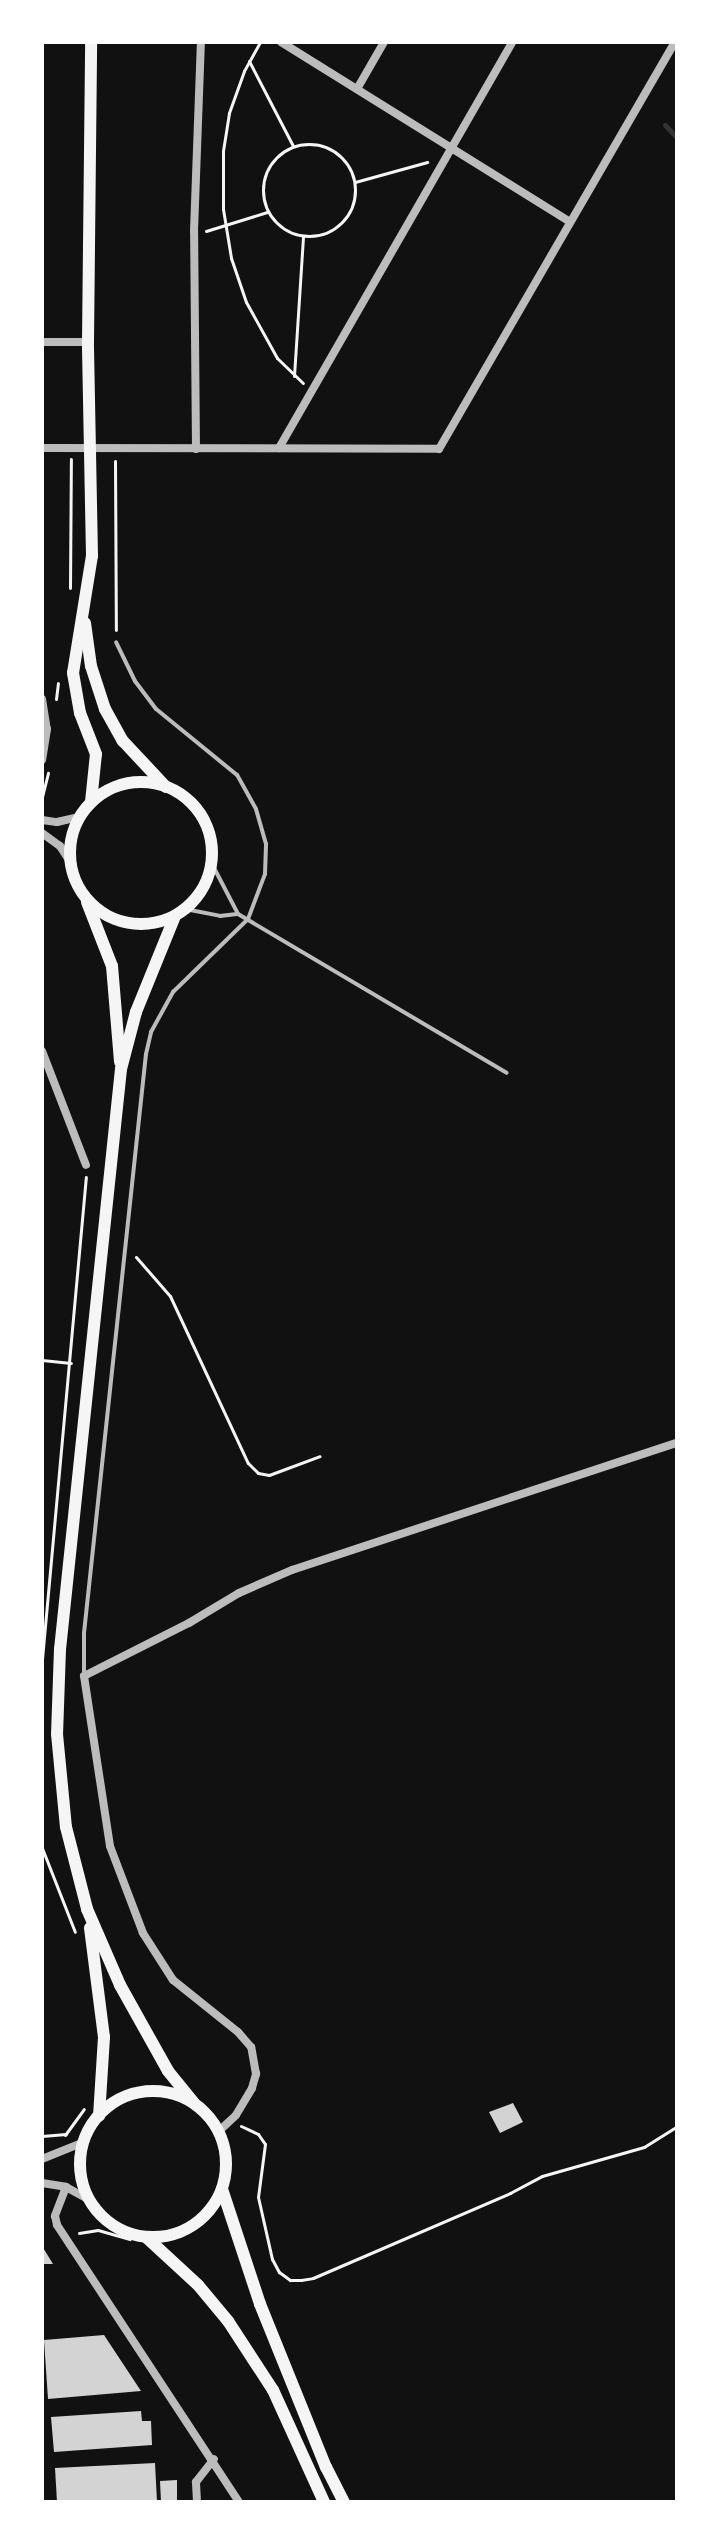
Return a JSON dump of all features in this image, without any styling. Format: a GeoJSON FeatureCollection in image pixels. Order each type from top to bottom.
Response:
{"type":"FeatureCollection","features":[{"type":"Feature","properties":{"kind":"main road"},"geometry":{"type":"LineString","coordinates":[[91,42],[88,342],[92,556],[73,673],[80,713],[96,754],[91,802]]}},
{"type":"Feature","properties":{"kind":"main road"},"geometry":{"type":"LineString","coordinates":[[84,615],[91,666],[105,709],[123,741],[166,787],[199,811],[210,836],[212,864],[202,889],[180,912],[136,1012],[121,1069],[62,1633],[57,1734],[66,1827],[87,1909],[104,2037],[99,2116]]}},
{"type":"Feature","properties":{"kind":"main road"},"geometry":{"type":"LineString","coordinates":[[121,1069],[112,966],[69,860],[73,831],[91,802],[118,786],[150,783],[166,787]]}},
{"type":"Feature","properties":{"kind":"main road"},"geometry":{"type":"LineString","coordinates":[[86,899],[104,915],[127,924],[152,924],[180,912]]}},
{"type":"Feature","properties":{"kind":"main road"},"geometry":{"type":"LineString","coordinates":[[87,1909],[120,1985],[168,2071],[219,2131],[226,2160],[222,2189],[260,2304],[326,2467],[344,2501]]}},
{"type":"Feature","properties":{"kind":"main road"},"geometry":{"type":"LineString","coordinates":[[194,2103],[161,2092],[144,2092],[120,2100],[99,2116],[84,2142],[80,2172],[89,2200],[113,2225],[143,2239],[198,2285],[228,2321],[273,2390],[324,2502]]}},
{"type":"Feature","properties":{"kind":"main road"},"geometry":{"type":"LineString","coordinates":[[143,2239],[165,2236],[200,2221],[222,2189]]}},
{"type":"Feature","properties":{"kind":"street"},"geometry":{"type":"LineString","coordinates":[[196,449],[194,231],[201,42]]}},
{"type":"Feature","properties":{"kind":"street"},"geometry":{"type":"LineString","coordinates":[[281,42],[569,221]]}},
{"type":"Feature","properties":{"kind":"street"},"geometry":{"type":"LineString","coordinates":[[357,89],[384,42]]}},
{"type":"Feature","properties":{"kind":"street"},"geometry":{"type":"LineString","coordinates":[[279,448],[512,42]]}},
{"type":"Feature","properties":{"kind":"street"},"geometry":{"type":"LineString","coordinates":[[42,448],[439,449],[675,42]]}},
{"type":"Feature","properties":{"kind":"street"},"geometry":{"type":"LineString","coordinates":[[42,342],[88,342]]}},
{"type":"Feature","properties":{"kind":"street"},"geometry":{"type":"LineString","coordinates":[[42,699],[47,729],[46,763]]}},
{"type":"Feature","properties":{"kind":"street"},"geometry":{"type":"LineString","coordinates":[[42,820],[57,822],[79,817]]}},
{"type":"Feature","properties":{"kind":"street"},"geometry":{"type":"LineString","coordinates":[[42,833],[60,846],[69,860]]}},
{"type":"Feature","properties":{"kind":"street"},"geometry":{"type":"LineString","coordinates":[[42,1051],[86,1165]]}},
{"type":"Feature","properties":{"kind":"street"},"geometry":{"type":"LineString","coordinates":[[219,2131],[246,2101],[256,2074],[251,2047],[238,2032],[173,1980],[143,1933],[110,1846],[84,1676],[189,1623],[239,1593],[292,1570],[374,1540],[677,1443]]}},
{"type":"Feature","properties":{"kind":"street"},"geometry":{"type":"LineString","coordinates":[[42,2159],[84,2142]]}},
{"type":"Feature","properties":{"kind":"street"},"geometry":{"type":"LineString","coordinates":[[42,2183],[66,2187],[89,2200]]}},
{"type":"Feature","properties":{"kind":"street"},"geometry":{"type":"LineString","coordinates":[[66,2187],[55,2216],[57,2225],[214,2459],[239,2502]]}},
{"type":"Feature","properties":{"kind":"street"},"geometry":{"type":"LineString","coordinates":[[197,2502],[196,2482],[214,2459]]}},
{"type":"Feature","properties":{"kind":"lane"},"geometry":{"type":"LineString","coordinates":[[84,1676],[84,1633],[151,1032],[173,992],[248,919],[265,874],[266,844],[256,809],[237,775],[156,709],[135,681],[116,642]]}},
{"type":"Feature","properties":{"kind":"lane"},"geometry":{"type":"LineString","coordinates":[[212,864],[238,914]]}},
{"type":"Feature","properties":{"kind":"lane"},"geometry":{"type":"LineString","coordinates":[[180,912],[220,916],[238,914],[507,1073]]}},
{"type":"Feature","properties":{"kind":"path"},"geometry":{"type":"LineString","coordinates":[[260,42],[249,61],[229,113],[223,151],[225,225],[231,258],[246,302],[267,344],[294,377],[314,388]]}},
{"type":"Feature","properties":{"kind":"path"},"geometry":{"type":"LineString","coordinates":[[249,61],[293,146]]}},
{"type":"Feature","properties":{"kind":"path"},"geometry":{"type":"LineString","coordinates":[[318,144],[328,148],[349,166],[355,182],[353,204],[339,225],[328,232],[303,236],[282,228],[268,212],[263,197],[266,173],[279,154],[293,146],[318,144]]}},
{"type":"Feature","properties":{"kind":"path"},"geometry":{"type":"LineString","coordinates":[[355,182],[446,157]]}},
{"type":"Feature","properties":{"kind":"path"},"geometry":{"type":"LineString","coordinates":[[194,231],[207,231],[268,212]]}},
{"type":"Feature","properties":{"kind":"path"},"geometry":{"type":"LineString","coordinates":[[294,377],[303,236]]}},
{"type":"Feature","properties":{"kind":"path"},"geometry":{"type":"LineString","coordinates":[[69,600],[72,448]]}},
{"type":"Feature","properties":{"kind":"path"},"geometry":{"type":"LineString","coordinates":[[114,449],[116,642]]}},
{"type":"Feature","properties":{"kind":"path"},"geometry":{"type":"LineString","coordinates":[[55,704],[59,681]]}},
{"type":"Feature","properties":{"kind":"path"},"geometry":{"type":"LineString","coordinates":[[42,797],[46,763]]}},
{"type":"Feature","properties":{"kind":"path"},"geometry":{"type":"LineString","coordinates":[[42,1659],[85,1217],[86,1165]]}},
{"type":"Feature","properties":{"kind":"path"},"geometry":{"type":"LineString","coordinates":[[125,1247],[152,1271],[170,1296],[248,1463],[258,1473],[269,1475],[320,1456]]}},
{"type":"Feature","properties":{"kind":"path"},"geometry":{"type":"LineString","coordinates":[[42,1360],[91,1367]]}},
{"type":"Feature","properties":{"kind":"path"},"geometry":{"type":"LineString","coordinates":[[42,1848],[76,1935]]}},
{"type":"Feature","properties":{"kind":"path"},"geometry":{"type":"LineString","coordinates":[[58,2153],[66,2134],[86,2106]]}},
{"type":"Feature","properties":{"kind":"path"},"geometry":{"type":"LineString","coordinates":[[231,2120],[258,2134],[265,2144],[259,2184],[261,2218],[272,2259],[279,2272],[290,2280],[313,2278],[542,2176],[644,2147],[677,2126]]}},
{"type":"Feature","properties":{"kind":"path"},"geometry":{"type":"LineString","coordinates":[[42,2136],[66,2134]]}},
{"type":"Feature","properties":{"kind":"path"},"geometry":{"type":"LineString","coordinates":[[57,2225],[71,2232],[86,2234],[98,2230],[143,2239]]}},
{"type":"Feature","properties":{"kind":"building"},"geometry":{"type":"Polygon","coordinates":[[[513,2103],[523,2122],[500,2133],[489,2112],[513,2103]]]}},
{"type":"Feature","properties":{"kind":"building"},"geometry":{"type":"Polygon","coordinates":[[[42,2246],[53,2264],[42,2264],[42,2246]]]}},
{"type":"Feature","properties":{"kind":"building"},"geometry":{"type":"Polygon","coordinates":[[[104,2335],[141,2391],[48,2399],[44,2340],[104,2335]]]}},
{"type":"Feature","properties":{"kind":"building"},"geometry":{"type":"Polygon","coordinates":[[[141,2411],[142,2421],[151,2421],[152,2445],[54,2452],[51,2417],[141,2411]]]}},
{"type":"Feature","properties":{"kind":"building"},"geometry":{"type":"Polygon","coordinates":[[[155,2463],[157,2502],[57,2502],[55,2468],[155,2463]]]}},
{"type":"Feature","properties":{"kind":"building"},"geometry":{"type":"Polygon","coordinates":[[[177,2480],[177,2502],[161,2502],[160,2481],[177,2480]]]}},
{"type":"Feature","properties":{"kind":"waterway"},"geometry":{"type":"LineString","coordinates":[[665,125],[677,138]]}}]}
